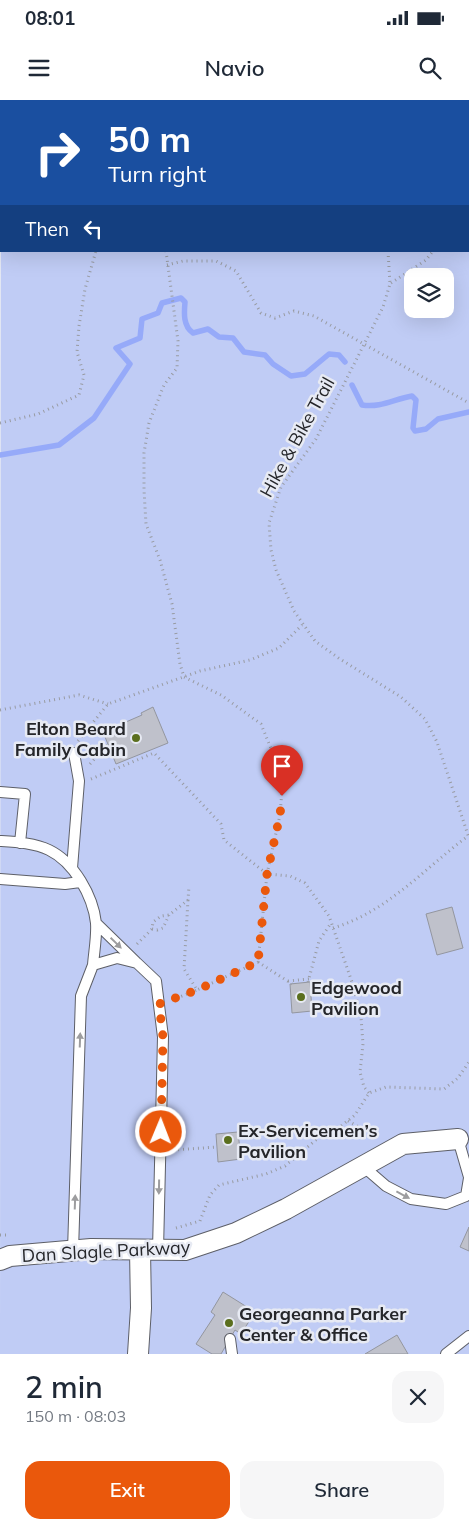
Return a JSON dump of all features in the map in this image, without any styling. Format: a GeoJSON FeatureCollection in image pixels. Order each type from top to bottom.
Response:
{"type":"FeatureCollection","features":[{"type":"Feature","properties":{"kind":"street","name":"Dan Slagle Parkway"},"geometry":{"type":"LineString","coordinates":[[0,1260],[10,1256],[73,1251],[185,1250],[236,1234],[364,1167],[403,1144],[465,1135]]}},
{"type":"Feature","properties":{"kind":"street"},"geometry":{"type":"LineString","coordinates":[[138,1354],[140,1308],[149,1250]]}},
{"type":"Feature","properties":{"kind":"lane"},"geometry":{"type":"LineString","coordinates":[[72,868],[79,782],[74,753]]}},
{"type":"Feature","properties":{"kind":"lane"},"geometry":{"type":"LineString","coordinates":[[0,792],[25,794],[20,842]]}},
{"type":"Feature","properties":{"kind":"lane"},"geometry":{"type":"LineString","coordinates":[[0,841],[20,842],[50,850],[72,868],[86,893],[96,922],[93,965],[81,996],[73,1251]]}},
{"type":"Feature","properties":{"kind":"lane"},"geometry":{"type":"LineString","coordinates":[[0,879],[66,884],[80,882]]}},
{"type":"Feature","properties":{"kind":"lane"},"geometry":{"type":"LineString","coordinates":[[96,922],[156,981],[163,1037],[160,1151],[149,1250]]}},
{"type":"Feature","properties":{"kind":"lane"},"geometry":{"type":"LineString","coordinates":[[93,965],[117,958],[137,963]]}},
{"type":"Feature","properties":{"kind":"lane"},"geometry":{"type":"LineString","coordinates":[[364,1167],[386,1186],[411,1199],[446,1204],[466,1196],[469,1177],[465,1135]]}},
{"type":"Feature","properties":{"kind":"lane"},"geometry":{"type":"LineString","coordinates":[[446,1354],[469,1336]]}},
{"type":"Feature","properties":{"kind":"lane"},"geometry":{"type":"LineString","coordinates":[[230,1339],[232,1354]]}},
{"type":"Feature","properties":{"kind":"path"},"geometry":{"type":"LineString","coordinates":[[0,423],[38,414],[79,395],[84,375],[77,352],[80,326],[85,289],[96,252]]}},
{"type":"Feature","properties":{"kind":"path"},"geometry":{"type":"LineString","coordinates":[[166,252],[168,280],[178,341],[177,368],[164,386],[149,423],[144,453],[146,524],[160,560],[172,604],[180,664],[184,677],[221,695],[261,724],[283,778],[280,815],[267,874],[258,962]]}},
{"type":"Feature","properties":{"kind":"path","name":"Hike & Bike Trail"},"geometry":{"type":"LineString","coordinates":[[388,252],[390,284],[383,307],[350,367],[316,439],[281,487],[269,523],[270,543],[276,570],[302,625],[325,649],[401,697],[425,719],[437,742],[469,837]]}},
{"type":"Feature","properties":{"kind":"path"},"geometry":{"type":"LineString","coordinates":[[390,284],[426,260],[432,252]]}},
{"type":"Feature","properties":{"kind":"path"},"geometry":{"type":"LineString","coordinates":[[167,265],[183,260],[216,261],[236,271],[261,313],[275,318],[294,311],[314,316],[362,345],[469,403]]}},
{"type":"Feature","properties":{"kind":"path"},"geometry":{"type":"LineString","coordinates":[[74,753],[78,739],[108,704],[200,671],[250,660],[279,648],[302,625]]}},
{"type":"Feature","properties":{"kind":"path"},"geometry":{"type":"LineString","coordinates":[[0,710],[79,695],[108,704]]}},
{"type":"Feature","properties":{"kind":"path"},"geometry":{"type":"LineString","coordinates":[[79,782],[86,768],[108,744]]}},
{"type":"Feature","properties":{"kind":"path"},"geometry":{"type":"LineString","coordinates":[[79,782],[91,779],[154,753],[221,824],[224,840],[267,874],[290,876],[305,882],[329,916],[354,985],[361,1017],[363,1044],[360,1072],[364,1087],[369,1092]]}},
{"type":"Feature","properties":{"kind":"path"},"geometry":{"type":"LineString","coordinates":[[333,928],[373,912],[416,880],[443,854],[469,837]]}},
{"type":"Feature","properties":{"kind":"path"},"geometry":{"type":"LineString","coordinates":[[189,886],[184,969],[197,990]]}},
{"type":"Feature","properties":{"kind":"path"},"geometry":{"type":"LineString","coordinates":[[152,929],[163,928],[169,915],[188,900]]}},
{"type":"Feature","properties":{"kind":"path"},"geometry":{"type":"LineString","coordinates":[[128,954],[152,929],[153,922],[161,916],[169,915]]}},
{"type":"Feature","properties":{"kind":"path"},"geometry":{"type":"LineString","coordinates":[[287,981],[309,981],[319,942],[331,923]]}},
{"type":"Feature","properties":{"kind":"path"},"geometry":{"type":"LineString","coordinates":[[258,962],[292,984]]}},
{"type":"Feature","properties":{"kind":"path"},"geometry":{"type":"LineString","coordinates":[[159,1004],[197,990],[258,962]]}},
{"type":"Feature","properties":{"kind":"path"},"geometry":{"type":"LineString","coordinates":[[176,1228],[200,1221],[210,1195],[219,1185],[266,1174],[285,1166],[323,1134],[356,1115],[369,1092],[386,1087],[444,1089],[458,1078],[469,1062]]}},
{"type":"Feature","properties":{"kind":"path"},"geometry":{"type":"LineString","coordinates":[[348,1121],[366,1131]]}},
{"type":"Feature","properties":{"kind":"path"},"geometry":{"type":"LineString","coordinates":[[160,1151],[217,1147]]}},
{"type":"Feature","properties":{"kind":"shaded area"},"geometry":{"type":"Polygon","coordinates":[[[1,252],[469,252],[469,1354],[0,1354],[1,252]]]}},
{"type":"Feature","properties":{"kind":"building","name":"Elton Beard Family Cabin"},"geometry":{"type":"Polygon","coordinates":[[[153,707],[168,743],[116,764],[103,732],[142,715],[141,713],[153,707]]]}},
{"type":"Feature","properties":{"kind":"building"},"geometry":{"type":"Polygon","coordinates":[[[452,907],[463,948],[437,955],[426,914],[452,907]]]}},
{"type":"Feature","properties":{"kind":"building","name":"Edgewood Pavilion"},"geometry":{"type":"Polygon","coordinates":[[[310,982],[312,1011],[292,1013],[290,984],[310,982]]]}},
{"type":"Feature","properties":{"kind":"building","name":"Ex-Servicemen’s Pavilion"},"geometry":{"type":"Polygon","coordinates":[[[238,1132],[241,1159],[218,1162],[216,1134],[238,1132]]]}},
{"type":"Feature","properties":{"kind":"building"},"geometry":{"type":"Polygon","coordinates":[[[469,1227],[469,1251],[460,1247],[469,1227]]]}},
{"type":"Feature","properties":{"kind":"building","name":"Georgeanna Parker Center & Office"},"geometry":{"type":"Polygon","coordinates":[[[223,1292],[255,1312],[241,1334],[235,1330],[221,1354],[212,1354],[196,1344],[215,1315],[211,1312],[223,1292]]]}},
{"type":"Feature","properties":{"kind":"building"},"geometry":{"type":"Polygon","coordinates":[[[397,1335],[408,1354],[365,1354],[397,1335]]]}},
{"type":"Feature","properties":{"kind":"waterway"},"geometry":{"type":"LineString","coordinates":[[0,455],[59,445],[94,418],[130,364],[116,348],[140,338],[142,319],[158,313],[162,303],[181,298],[185,302],[184,315],[187,327],[193,333],[208,329],[219,337],[233,338],[244,352],[265,355],[273,364],[291,376],[305,374],[329,354],[339,355],[345,362]]}},
{"type":"Feature","properties":{"kind":"waterway"},"geometry":{"type":"LineString","coordinates":[[352,385],[362,405],[381,404],[412,396],[416,400],[413,428],[415,431],[426,429],[438,419],[469,412]]}},
{"type":"Feature","properties":{"kind":"place","name":"Elton Beard Family Cabin"},"geometry":{"type":"Point","coordinates":[136,738]}},
{"type":"Feature","properties":{"kind":"place","name":"Edgewood Pavilion"},"geometry":{"type":"Point","coordinates":[301,997]}},
{"type":"Feature","properties":{"kind":"place","name":"Ex-Servicemen’s Pavilion"},"geometry":{"type":"Point","coordinates":[228,1140]}},
{"type":"Feature","properties":{"kind":"place","name":"Georgeanna Parker Center & Office"},"geometry":{"type":"Point","coordinates":[229,1323]}},
{"type":"Feature","properties":{"kind":"route"},"geometry":{"type":"LineString","coordinates":[[161,1132],[163,1037],[159,1004],[197,990],[258,962],[267,874],[280,815],[282,796]]}}]}
